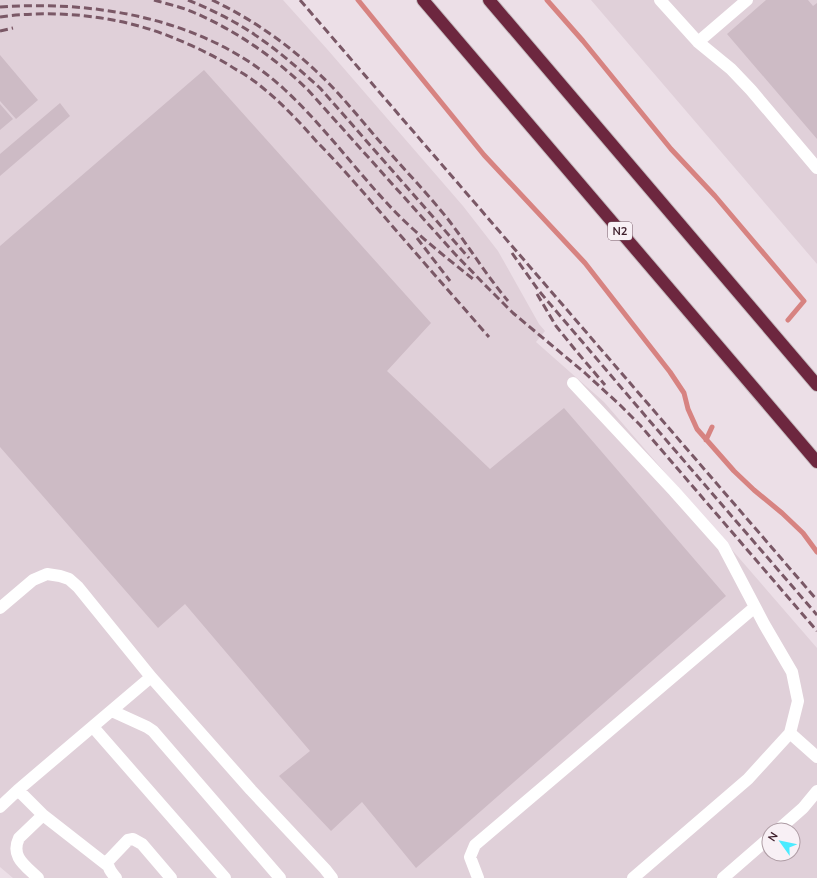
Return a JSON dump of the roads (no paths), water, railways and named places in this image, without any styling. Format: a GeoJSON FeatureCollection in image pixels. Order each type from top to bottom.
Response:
{"type":"FeatureCollection","features":[{"type":"Feature","properties":{"kind":"highway","name":"N2"},"geometry":{"type":"LineString","coordinates":[[423,0],[817,462]]}},
{"type":"Feature","properties":{"kind":"highway"},"geometry":{"type":"LineString","coordinates":[[489,0],[817,385]]}},
{"type":"Feature","properties":{"kind":"lane"},"geometry":{"type":"LineString","coordinates":[[660,0],[698,42],[731,69],[751,90],[817,168]]}},
{"type":"Feature","properties":{"kind":"lane"},"geometry":{"type":"LineString","coordinates":[[698,42],[747,0]]}},
{"type":"Feature","properties":{"kind":"lane"},"geometry":{"type":"LineString","coordinates":[[574,383],[723,546],[792,672],[798,701],[790,733],[748,779],[633,878]]}},
{"type":"Feature","properties":{"kind":"lane"},"geometry":{"type":"LineString","coordinates":[[0,608],[34,580],[47,574],[69,579],[78,587],[151,677],[332,878]]}},
{"type":"Feature","properties":{"kind":"lane"},"geometry":{"type":"LineString","coordinates":[[478,878],[470,857],[475,846],[755,606]]}},
{"type":"Feature","properties":{"kind":"lane"},"geometry":{"type":"LineString","coordinates":[[0,807],[151,677]]}},
{"type":"Feature","properties":{"kind":"lane"},"geometry":{"type":"LineString","coordinates":[[112,711],[153,731],[280,878]]}},
{"type":"Feature","properties":{"kind":"lane"},"geometry":{"type":"LineString","coordinates":[[93,727],[225,878]]}},
{"type":"Feature","properties":{"kind":"lane"},"geometry":{"type":"LineString","coordinates":[[790,733],[817,757]]}},
{"type":"Feature","properties":{"kind":"lane"},"geometry":{"type":"LineString","coordinates":[[18,790],[43,815],[107,865],[116,878]]}},
{"type":"Feature","properties":{"kind":"lane"},"geometry":{"type":"LineString","coordinates":[[787,822],[803,808],[817,791]]}},
{"type":"Feature","properties":{"kind":"lane"},"geometry":{"type":"LineString","coordinates":[[38,878],[19,859],[16,854],[16,843],[18,838],[43,815]]}},
{"type":"Feature","properties":{"kind":"lane"},"geometry":{"type":"LineString","coordinates":[[107,865],[110,857],[128,840],[133,839],[142,844],[171,878]]}},
{"type":"Feature","properties":{"kind":"lane"},"geometry":{"type":"LineString","coordinates":[[723,878],[761,845]]}},
{"type":"Feature","properties":{"kind":"waterway"},"geometry":{"type":"LineString","coordinates":[[358,0],[484,155],[585,263],[670,372],[684,393],[688,409],[697,429],[734,471],[803,533],[817,552]]}},
{"type":"Feature","properties":{"kind":"waterway"},"geometry":{"type":"LineString","coordinates":[[547,0],[583,41],[671,149],[715,196],[804,301],[788,320]]}},
{"type":"Feature","properties":{"kind":"waterway"},"geometry":{"type":"LineString","coordinates":[[706,440],[712,427]]}},
{"type":"Feature","properties":{"kind":"railway"},"geometry":{"type":"LineString","coordinates":[[154,0],[180,7],[226,28],[269,56],[308,90],[455,254],[485,285],[513,313],[585,373],[640,425],[817,631]]}},
{"type":"Feature","properties":{"kind":"railway"},"geometry":{"type":"LineString","coordinates":[[188,0],[242,26],[282,55],[320,88],[469,258]]}},
{"type":"Feature","properties":{"kind":"railway"},"geometry":{"type":"LineString","coordinates":[[212,0],[267,31],[292,50],[325,79],[439,208],[508,301]]}},
{"type":"Feature","properties":{"kind":"railway"},"geometry":{"type":"LineString","coordinates":[[300,0],[817,600]]}},
{"type":"Feature","properties":{"kind":"railway"},"geometry":{"type":"LineString","coordinates":[[0,7],[76,7],[114,12],[151,20],[188,31],[222,46],[254,65],[284,89],[311,116],[395,212],[428,242],[473,279]]}},
{"type":"Feature","properties":{"kind":"railway"},"geometry":{"type":"LineString","coordinates":[[0,17],[67,14],[90,16],[134,25],[156,31],[189,45],[216,58],[247,76],[268,92],[285,108],[335,160],[489,337]]}},
{"type":"Feature","properties":{"kind":"railway"},"geometry":{"type":"LineString","coordinates":[[0,31],[13,28]]}},
{"type":"Feature","properties":{"kind":"railway"},"geometry":{"type":"LineString","coordinates":[[417,238],[450,281]]}},
{"type":"Feature","properties":{"kind":"railway"},"geometry":{"type":"LineString","coordinates":[[512,253],[539,291],[817,615]]}},
{"type":"Feature","properties":{"kind":"railway"},"geometry":{"type":"LineString","coordinates":[[537,294],[556,326],[605,385]]}}]}
